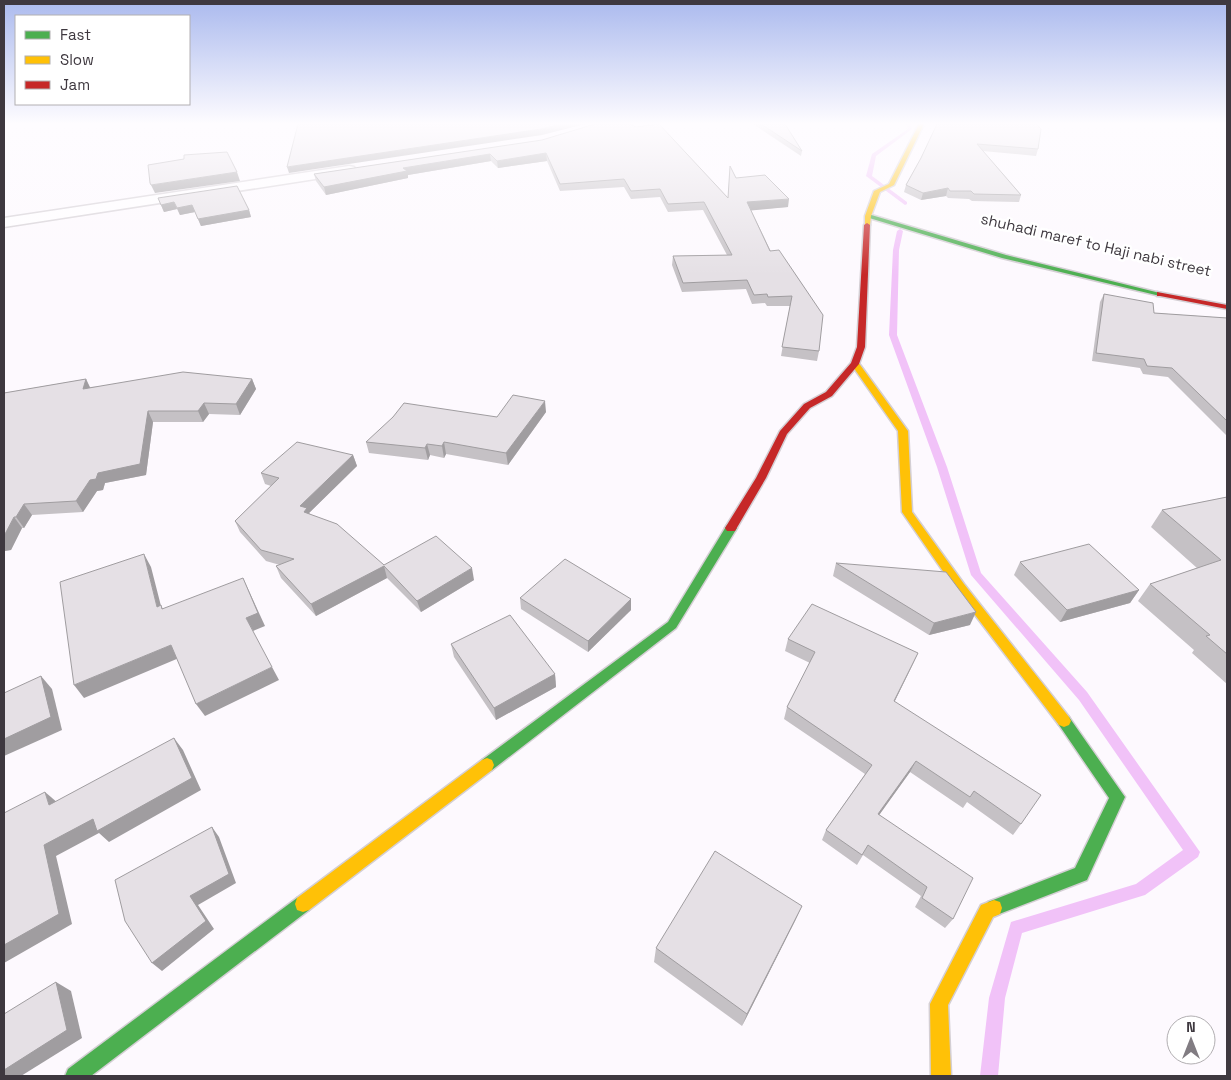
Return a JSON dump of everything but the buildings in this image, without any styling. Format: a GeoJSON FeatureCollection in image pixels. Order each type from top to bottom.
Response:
{"type":"FeatureCollection","features":[{"type":"Feature","properties":{"kind":"street"},"geometry":{"type":"LineString","coordinates":[[4,223],[322,174]]}},
{"type":"Feature","properties":{"kind":"street"},"geometry":{"type":"LineString","coordinates":[[75,1076],[672,625],[762,478],[782,433],[807,406],[828,394],[855,364],[861,347],[868,216],[877,204],[877,191],[891,185],[896,174]]}},
{"type":"Feature","properties":{"kind":"street"},"geometry":{"type":"LineString","coordinates":[[868,216],[1004,257],[1147,291],[1227,307]]}},
{"type":"Feature","properties":{"kind":"street"},"geometry":{"type":"LineString","coordinates":[[855,364],[903,431],[908,512],[960,587],[1068,726],[1117,797],[1081,874],[986,911],[939,1004],[941,1076]]}},
{"type":"Feature","properties":{"kind":"waterway"},"geometry":{"type":"LineString","coordinates":[[869,174],[905,203]]}},
{"type":"Feature","properties":{"kind":"waterway"},"geometry":{"type":"LineString","coordinates":[[900,231],[896,250],[893,335],[942,467],[976,575],[1083,696],[1193,852],[1140,890],[1016,927],[997,998],[989,1076]]}},
{"type":"Feature","properties":{"kind":"traffic: fast"},"geometry":{"type":"LineString","coordinates":[[868,216],[1004,257],[1160,294]]}},
{"type":"Feature","properties":{"kind":"traffic: fast"},"geometry":{"type":"LineString","coordinates":[[487,765],[672,625],[731,528]]}},
{"type":"Feature","properties":{"kind":"traffic: fast"},"geometry":{"type":"LineString","coordinates":[[994,908],[1081,874],[1117,797],[1064,721]]}},
{"type":"Feature","properties":{"kind":"traffic: fast"},"geometry":{"type":"LineString","coordinates":[[75,1076],[303,904]]}},
{"type":"Feature","properties":{"kind":"traffic: slow"},"geometry":{"type":"LineString","coordinates":[[867,225],[868,216],[877,191],[891,185],[896,174]]}},
{"type":"Feature","properties":{"kind":"traffic: slow"},"geometry":{"type":"LineString","coordinates":[[855,364],[903,431],[907,512],[960,587],[1064,721]]}},
{"type":"Feature","properties":{"kind":"traffic: slow"},"geometry":{"type":"LineString","coordinates":[[303,904],[487,765]]}},
{"type":"Feature","properties":{"kind":"traffic: slow"},"geometry":{"type":"LineString","coordinates":[[941,1076],[939,1004],[987,911],[994,908]]}},
{"type":"Feature","properties":{"kind":"traffic: jam"},"geometry":{"type":"LineString","coordinates":[[731,528],[761,478],[783,433],[807,406],[829,394],[855,364],[861,347],[867,225]]}},
{"type":"Feature","properties":{"kind":"traffic: jam"},"geometry":{"type":"LineString","coordinates":[[1160,294],[1227,307]]}}]}
